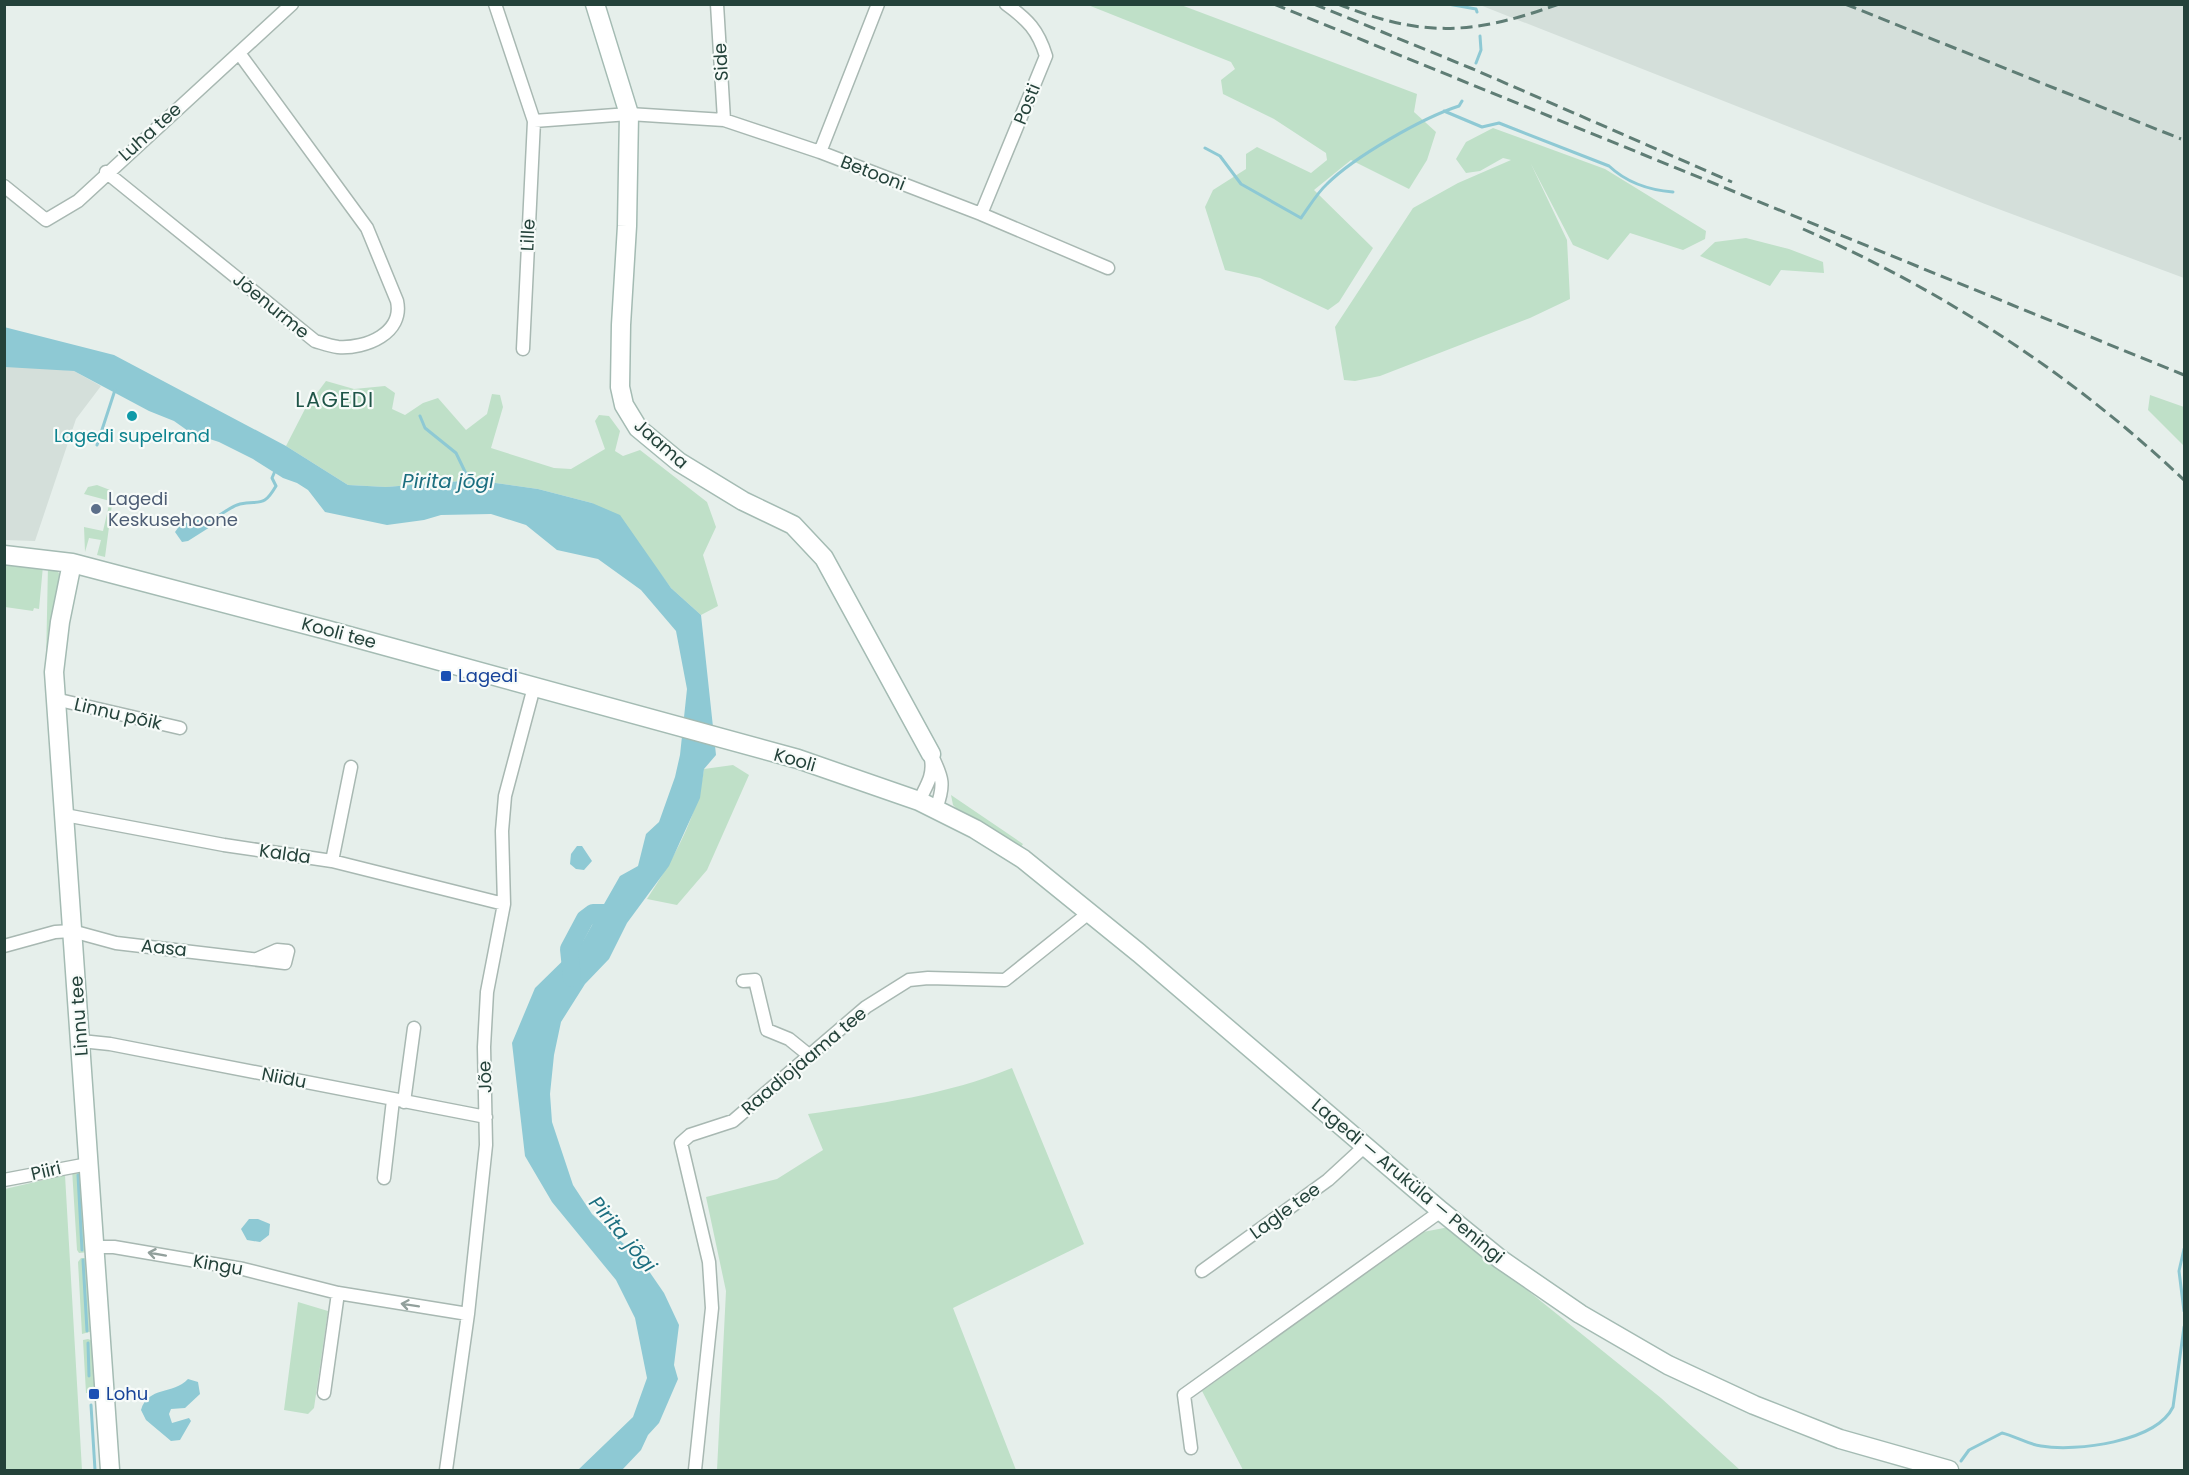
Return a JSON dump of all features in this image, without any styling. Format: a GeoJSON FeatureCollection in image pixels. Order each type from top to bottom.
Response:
{"type":"FeatureCollection","features":[{"type":"Feature","properties":{"kind":"street","name":"Luha tee"},"geometry":{"type":"LineString","coordinates":[[4,186],[46,220],[78,201],[106,172],[292,4]]}},
{"type":"Feature","properties":{"kind":"street","name":"Lille"},"geometry":{"type":"LineString","coordinates":[[495,4],[534,121],[523,349]]}},
{"type":"Feature","properties":{"kind":"street","name":"Jaama"},"geometry":{"type":"LineString","coordinates":[[595,4],[629,114],[627,226],[621,326],[621,387],[624,405],[638,428],[679,462],[743,501],[793,525],[824,558],[940,772],[944,789],[936,809]]}},
{"type":"Feature","properties":{"kind":"street","name":"Side"},"geometry":{"type":"LineString","coordinates":[[717,4],[724,120]]}},
{"type":"Feature","properties":{"kind":"street"},"geometry":{"type":"LineString","coordinates":[[820,152],[878,4]]}},
{"type":"Feature","properties":{"kind":"street","name":"Posti"},"geometry":{"type":"LineString","coordinates":[[981,214],[1046,56],[1041,40],[1027,19],[1006,4]]}},
{"type":"Feature","properties":{"kind":"street","name":"Jõenurme"},"geometry":{"type":"LineString","coordinates":[[106,172],[315,341],[336,347],[352,347],[383,335],[395,325],[399,312],[397,301],[367,228],[239,53]]}},
{"type":"Feature","properties":{"kind":"street"},"geometry":{"type":"LineString","coordinates":[[534,121],[629,114]]}},
{"type":"Feature","properties":{"kind":"street","name":"Betooni"},"geometry":{"type":"LineString","coordinates":[[629,114],[724,120],[820,152],[981,214],[1108,268]]}},
{"type":"Feature","properties":{"kind":"street","name":"Kooli tee"},"geometry":{"type":"LineString","coordinates":[[4,555],[72,563],[670,725]]}},
{"type":"Feature","properties":{"kind":"street","name":"Linnu tee"},"geometry":{"type":"LineString","coordinates":[[72,563],[60,622],[54,672],[110,1470]]}},
{"type":"Feature","properties":{"kind":"street","name":"Jõe"},"geometry":{"type":"LineString","coordinates":[[446,1470],[468,1314],[486,1145],[484,1047],[487,992],[504,904],[502,831],[505,796],[534,687]]}},
{"type":"Feature","properties":{"kind":"street","name":"Linnu põik"},"geometry":{"type":"LineString","coordinates":[[56,699],[180,728]]}},
{"type":"Feature","properties":{"kind":"street","name":"Kooli"},"geometry":{"type":"LineString","coordinates":[[670,725],[818,766],[919,801]]}},
{"type":"Feature","properties":{"kind":"street"},"geometry":{"type":"LineString","coordinates":[[919,801],[930,781],[933,768],[931,754]]}},
{"type":"Feature","properties":{"kind":"street"},"geometry":{"type":"LineString","coordinates":[[332,861],[351,768]]}},
{"type":"Feature","properties":{"kind":"street","name":"Lagedi — Aruküla — Peningi"},"geometry":{"type":"LineString","coordinates":[[919,801],[975,829],[1023,859],[1090,912],[1441,1211],[1500,1259],[1580,1314],[1668,1365],[1754,1405],[1840,1438],[1949,1470]]}},
{"type":"Feature","properties":{"kind":"street","name":"Kalda"},"geometry":{"type":"LineString","coordinates":[[65,815],[224,845],[332,861],[504,904]]}},
{"type":"Feature","properties":{"kind":"street","name":"Raadiojaama tee"},"geometry":{"type":"LineString","coordinates":[[695,1466],[712,1308],[709,1262],[681,1143],[690,1135],[734,1121],[866,1007],[909,980],[928,978],[1005,980],[1090,912]]}},
{"type":"Feature","properties":{"kind":"street"},"geometry":{"type":"LineString","coordinates":[[4,946],[55,932],[72,931]]}},
{"type":"Feature","properties":{"kind":"street","name":"Aasa"},"geometry":{"type":"LineString","coordinates":[[72,931],[116,943],[257,959]]}},
{"type":"Feature","properties":{"kind":"street"},"geometry":{"type":"LineString","coordinates":[[743,981],[755,980],[767,1030],[789,1039],[810,1056]]}},
{"type":"Feature","properties":{"kind":"street"},"geometry":{"type":"LineString","coordinates":[[384,1178],[414,1028]]}},
{"type":"Feature","properties":{"kind":"street","name":"Niidu"},"geometry":{"type":"LineString","coordinates":[[81,1041],[110,1044],[486,1118]]}},
{"type":"Feature","properties":{"kind":"street","name":"Lagle tee"},"geometry":{"type":"LineString","coordinates":[[1202,1271],[1328,1180],[1365,1146]]}},
{"type":"Feature","properties":{"kind":"street","name":"Piiri"},"geometry":{"type":"LineString","coordinates":[[4,1180],[88,1164]]}},
{"type":"Feature","properties":{"kind":"street"},"geometry":{"type":"LineString","coordinates":[[1191,1448],[1184,1395],[1441,1211]]}},
{"type":"Feature","properties":{"kind":"street","name":"Kingu"},"geometry":{"type":"LineString","coordinates":[[95,1247],[114,1247],[243,1269],[338,1293],[468,1314]]}},
{"type":"Feature","properties":{"kind":"street"},"geometry":{"type":"LineString","coordinates":[[324,1394],[338,1293]]}},
{"type":"Feature","properties":{"kind":"street"},"geometry":{"type":"LineString","coordinates":[[684,1470],[695,1466]]}},
{"type":"Feature","properties":{"kind":"shaded area"},"geometry":{"type":"Polygon","coordinates":[[[1480,5],[2184,5],[2184,278],[1985,204],[1480,5]]]}},
{"type":"Feature","properties":{"kind":"shaded area"},"geometry":{"type":"Polygon","coordinates":[[[30,366],[74,371],[101,386],[76,419],[35,541],[5,540],[4,367],[30,366]]]}},
{"type":"Feature","properties":{"kind":"green space"},"geometry":{"type":"Polygon","coordinates":[[[1088,5],[1181,5],[1417,94],[1414,112],[1436,132],[1427,160],[1409,189],[1351,160],[1314,190],[1373,248],[1339,302],[1328,310],[1260,278],[1225,270],[1205,207],[1213,190],[1246,169],[1246,154],[1257,147],[1311,173],[1327,160],[1326,153],[1274,119],[1223,94],[1221,80],[1235,69],[1231,62],[1088,5]]]}},
{"type":"Feature","properties":{"kind":"green space"},"geometry":{"type":"Polygon","coordinates":[[[1493,128],[1605,169],[1706,231],[1705,239],[1683,250],[1630,233],[1608,260],[1573,245],[1531,164],[1567,240],[1570,299],[1530,318],[1380,376],[1355,381],[1344,380],[1335,327],[1413,208],[1458,183],[1511,160],[1503,158],[1480,171],[1466,173],[1456,159],[1466,142],[1493,128]]]}},
{"type":"Feature","properties":{"kind":"green space"},"geometry":{"type":"Polygon","coordinates":[[[1746,238],[1789,249],[1823,262],[1824,273],[1781,270],[1770,286],[1700,256],[1715,242],[1746,238]]]}},
{"type":"Feature","properties":{"kind":"green space"},"geometry":{"type":"Polygon","coordinates":[[[326,381],[354,389],[385,386],[395,393],[392,409],[405,415],[423,403],[438,398],[466,430],[487,414],[492,394],[500,395],[503,407],[491,448],[554,468],[571,469],[605,449],[595,421],[599,415],[609,416],[620,431],[615,451],[623,456],[640,450],[707,502],[716,527],[703,555],[718,606],[701,615],[671,588],[635,539],[592,503],[538,489],[474,480],[386,487],[348,485],[286,446],[305,409],[326,381]]]}},
{"type":"Feature","properties":{"kind":"green space"},"geometry":{"type":"Polygon","coordinates":[[[2150,395],[2184,407],[2184,446],[2148,410],[2150,395]]]}},
{"type":"Feature","properties":{"kind":"green space"},"geometry":{"type":"Polygon","coordinates":[[[97,485],[110,490],[113,497],[105,557],[97,555],[101,540],[89,538],[85,552],[84,527],[103,531],[110,501],[84,494],[88,487],[97,485]]]}},
{"type":"Feature","properties":{"kind":"green space"},"geometry":{"type":"Polygon","coordinates":[[[4,562],[43,566],[39,609],[34,608],[33,611],[5,607],[4,562]]]}},
{"type":"Feature","properties":{"kind":"green space"},"geometry":{"type":"Polygon","coordinates":[[[48,565],[57,570],[61,577],[46,663],[48,565]]]}},
{"type":"Feature","properties":{"kind":"green space"},"geometry":{"type":"Polygon","coordinates":[[[733,765],[749,775],[707,870],[677,905],[647,899],[683,837],[696,804],[704,769],[733,765]]]}},
{"type":"Feature","properties":{"kind":"green space"},"geometry":{"type":"Polygon","coordinates":[[[951,795],[1023,844],[1021,847],[961,813],[953,805],[951,795]]]}},
{"type":"Feature","properties":{"kind":"green space"},"geometry":{"type":"Polygon","coordinates":[[[1012,1068],[1084,1244],[953,1308],[1016,1470],[717,1470],[726,1291],[706,1197],[777,1179],[823,1150],[808,1114],[937,1092],[1012,1068]]]}},
{"type":"Feature","properties":{"kind":"green space"},"geometry":{"type":"Polygon","coordinates":[[[72,1169],[83,1174],[90,1252],[79,1253],[77,1250],[72,1169]]]}},
{"type":"Feature","properties":{"kind":"green space"},"geometry":{"type":"Polygon","coordinates":[[[65,1175],[82,1470],[5,1470],[5,1189],[65,1175]]]}},
{"type":"Feature","properties":{"kind":"green space"},"geometry":{"type":"Polygon","coordinates":[[[1449,1227],[1661,1398],[1740,1470],[1243,1470],[1202,1391],[1423,1232],[1449,1227]]]}},
{"type":"Feature","properties":{"kind":"green space"},"geometry":{"type":"Polygon","coordinates":[[[81,1258],[90,1258],[93,1331],[82,1334],[78,1262],[81,1258]]]}},
{"type":"Feature","properties":{"kind":"green space"},"geometry":{"type":"Polygon","coordinates":[[[298,1302],[328,1311],[314,1408],[308,1414],[284,1410],[298,1302]]]}},
{"type":"Feature","properties":{"kind":"green space"},"geometry":{"type":"Polygon","coordinates":[[[83,1340],[93,1341],[95,1386],[92,1387],[92,1393],[86,1393],[83,1340]]]}},
{"type":"Feature","properties":{"kind":"water"},"geometry":{"type":"Polygon","coordinates":[[[4,327],[114,355],[286,446],[348,485],[386,487],[474,480],[538,489],[592,503],[620,515],[671,588],[701,615],[716,755],[704,769],[700,798],[669,866],[627,923],[609,959],[585,984],[561,1022],[554,1055],[550,1094],[552,1122],[573,1185],[592,1214],[642,1261],[664,1293],[679,1325],[674,1365],[678,1379],[659,1423],[648,1435],[641,1450],[622,1470],[578,1470],[633,1417],[647,1378],[635,1318],[616,1280],[552,1202],[525,1156],[512,1043],[535,988],[583,941],[620,876],[638,866],[646,834],[659,822],[675,777],[680,755],[687,689],[676,631],[641,590],[598,559],[557,550],[526,525],[491,514],[441,515],[424,520],[387,525],[325,512],[308,490],[297,483],[283,478],[253,459],[219,442],[191,433],[174,421],[149,411],[74,371],[5,367],[4,327]]]}},
{"type":"Feature","properties":{"kind":"water"},"geometry":{"type":"Polygon","coordinates":[[[210,515],[218,516],[218,522],[188,541],[182,542],[175,532],[180,525],[210,515]]]}},
{"type":"Feature","properties":{"kind":"water"},"geometry":{"type":"Polygon","coordinates":[[[577,846],[582,846],[592,861],[584,870],[576,869],[570,864],[571,854],[577,846]]]}},
{"type":"Feature","properties":{"kind":"water"},"geometry":{"type":"Polygon","coordinates":[[[249,1219],[258,1219],[270,1224],[269,1235],[260,1242],[247,1240],[241,1229],[249,1219]]]}},
{"type":"Feature","properties":{"kind":"water"},"geometry":{"type":"Polygon","coordinates":[[[188,1379],[198,1382],[200,1394],[185,1408],[171,1409],[169,1414],[172,1423],[189,1418],[191,1421],[180,1440],[171,1441],[146,1420],[141,1410],[149,1397],[182,1384],[188,1379]]]}},
{"type":"Feature","properties":{"kind":"waterway"},"geometry":{"type":"LineString","coordinates":[[1448,4],[1476,9],[1477,12]]}},
{"type":"Feature","properties":{"kind":"waterway"},"geometry":{"type":"LineString","coordinates":[[1476,63],[1481,50],[1480,36]]}},
{"type":"Feature","properties":{"kind":"waterway"},"geometry":{"type":"LineString","coordinates":[[1205,148],[1220,156],[1241,184],[1301,218],[1323,188],[1354,162],[1408,129],[1459,106],[1462,101]]}},
{"type":"Feature","properties":{"kind":"waterway"},"geometry":{"type":"LineString","coordinates":[[1444,111],[1482,127],[1499,123],[1609,166],[1638,185],[1673,192]]}},
{"type":"Feature","properties":{"kind":"waterway"},"geometry":{"type":"LineString","coordinates":[[97,445],[115,390]]}},
{"type":"Feature","properties":{"kind":"waterway"},"geometry":{"type":"LineString","coordinates":[[420,416],[425,428],[456,453],[470,482]]}},
{"type":"Feature","properties":{"kind":"waterway"},"geometry":{"type":"LineString","coordinates":[[218,516],[237,505],[261,502],[268,498],[276,486],[272,478],[275,471]]}},
{"type":"Feature","properties":{"kind":"waterway","name":"Pirita jõgi"},"geometry":{"type":"LineString","coordinates":[[572,978],[569,949],[585,919],[593,913],[620,913]]}},
{"type":"Feature","properties":{"kind":"waterway"},"geometry":{"type":"LineString","coordinates":[[78,1175],[82,1250]]}},
{"type":"Feature","properties":{"kind":"waterway"},"geometry":{"type":"LineString","coordinates":[[2184,1249],[2179,1271],[2184,1311]]}},
{"type":"Feature","properties":{"kind":"waterway"},"geometry":{"type":"LineString","coordinates":[[83,1260],[87,1331]]}},
{"type":"Feature","properties":{"kind":"waterway"},"geometry":{"type":"LineString","coordinates":[[1961,1461],[1969,1450],[2002,1433],[2036,1445],[2074,1447],[2114,1442],[2150,1429],[2164,1419],[2173,1407],[2184,1327]]}},
{"type":"Feature","properties":{"kind":"waterway"},"geometry":{"type":"LineString","coordinates":[[88,1343],[89,1376]]}},
{"type":"Feature","properties":{"kind":"waterway"},"geometry":{"type":"LineString","coordinates":[[91,1405],[95,1470]]}},
{"type":"Feature","properties":{"kind":"railway"},"geometry":{"type":"LineString","coordinates":[[1274,4],[2184,375]]}},
{"type":"Feature","properties":{"kind":"railway"},"geometry":{"type":"LineString","coordinates":[[1314,4],[1473,69],[1732,182]]}},
{"type":"Feature","properties":{"kind":"railway"},"geometry":{"type":"LineString","coordinates":[[1338,4],[1396,23],[1448,28],[1474,27],[1500,22],[1559,4]]}},
{"type":"Feature","properties":{"kind":"railway"},"geometry":{"type":"LineString","coordinates":[[1845,4],[2181,139]]}},
{"type":"Feature","properties":{"kind":"railway"},"geometry":{"type":"LineString","coordinates":[[1803,229],[1906,279],[2004,338],[2097,405],[2184,480]]}},
{"type":"Feature","properties":{"kind":"place","name":"Lagedi supelrand"},"geometry":{"type":"Point","coordinates":[132,416]}},
{"type":"Feature","properties":{"kind":"place","name":"Lagedi Keskusehoone"},"geometry":{"type":"Point","coordinates":[96,509]}},
{"type":"Feature","properties":{"kind":"place","name":"Lagedi"},"geometry":{"type":"Point","coordinates":[446,676]}},
{"type":"Feature","properties":{"kind":"place","name":"Lohu"},"geometry":{"type":"Point","coordinates":[94,1394]}},
{"type":"Feature","properties":{"kind":"district","name":"LAGEDI"},"geometry":{"type":"Point","coordinates":[335,400]}}]}
